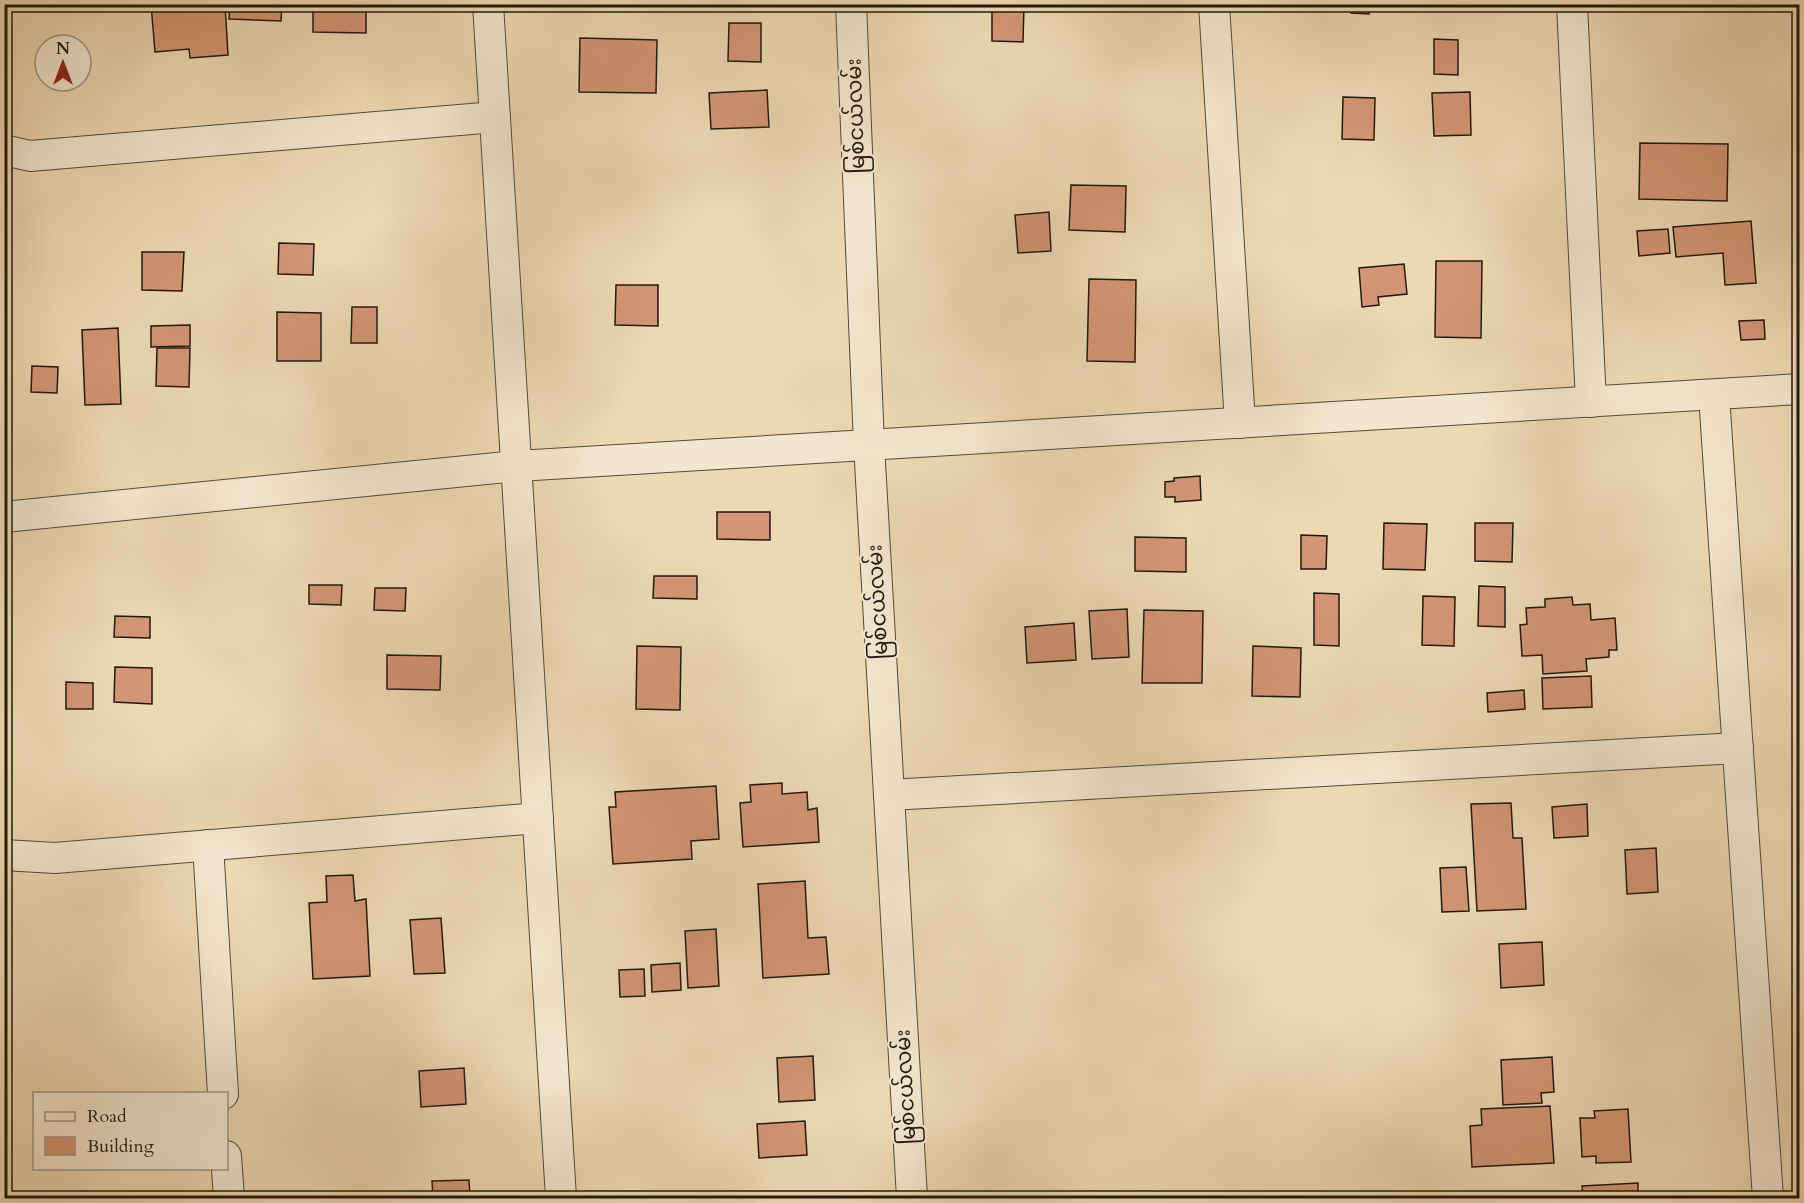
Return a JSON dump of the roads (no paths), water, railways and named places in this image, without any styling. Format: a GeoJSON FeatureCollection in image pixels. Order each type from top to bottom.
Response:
{"type":"FeatureCollection","features":[{"type":"Feature","properties":{"kind":"street"},"geometry":{"type":"LineString","coordinates":[[488,4],[561,1198]]}},
{"type":"Feature","properties":{"kind":"street","name":"မြစ်ငယ်လမ်း"},"geometry":{"type":"LineString","coordinates":[[851,4],[869,445],[912,1198]]}},
{"type":"Feature","properties":{"kind":"street"},"geometry":{"type":"LineString","coordinates":[[1214,4],[1240,423]]}},
{"type":"Feature","properties":{"kind":"street"},"geometry":{"type":"LineString","coordinates":[[1572,4],[1591,402]]}},
{"type":"Feature","properties":{"kind":"street"},"geometry":{"type":"LineString","coordinates":[[4,150],[30,156],[495,117]]}},
{"type":"Feature","properties":{"kind":"street"},"geometry":{"type":"LineString","coordinates":[[4,517],[517,466],[1800,390]]}},
{"type":"Feature","properties":{"kind":"street"},"geometry":{"type":"LineString","coordinates":[[1714,395],[1768,1198]]}},
{"type":"Feature","properties":{"kind":"street"},"geometry":{"type":"LineString","coordinates":[[889,795],[1738,748]]}},
{"type":"Feature","properties":{"kind":"street"},"geometry":{"type":"LineString","coordinates":[[4,855],[55,858],[538,818]]}},
{"type":"Feature","properties":{"kind":"street"},"geometry":{"type":"LineString","coordinates":[[208,845],[223,1092]]}},
{"type":"Feature","properties":{"kind":"street"},"geometry":{"type":"LineString","coordinates":[[227,1170],[229,1198]]}}]}
